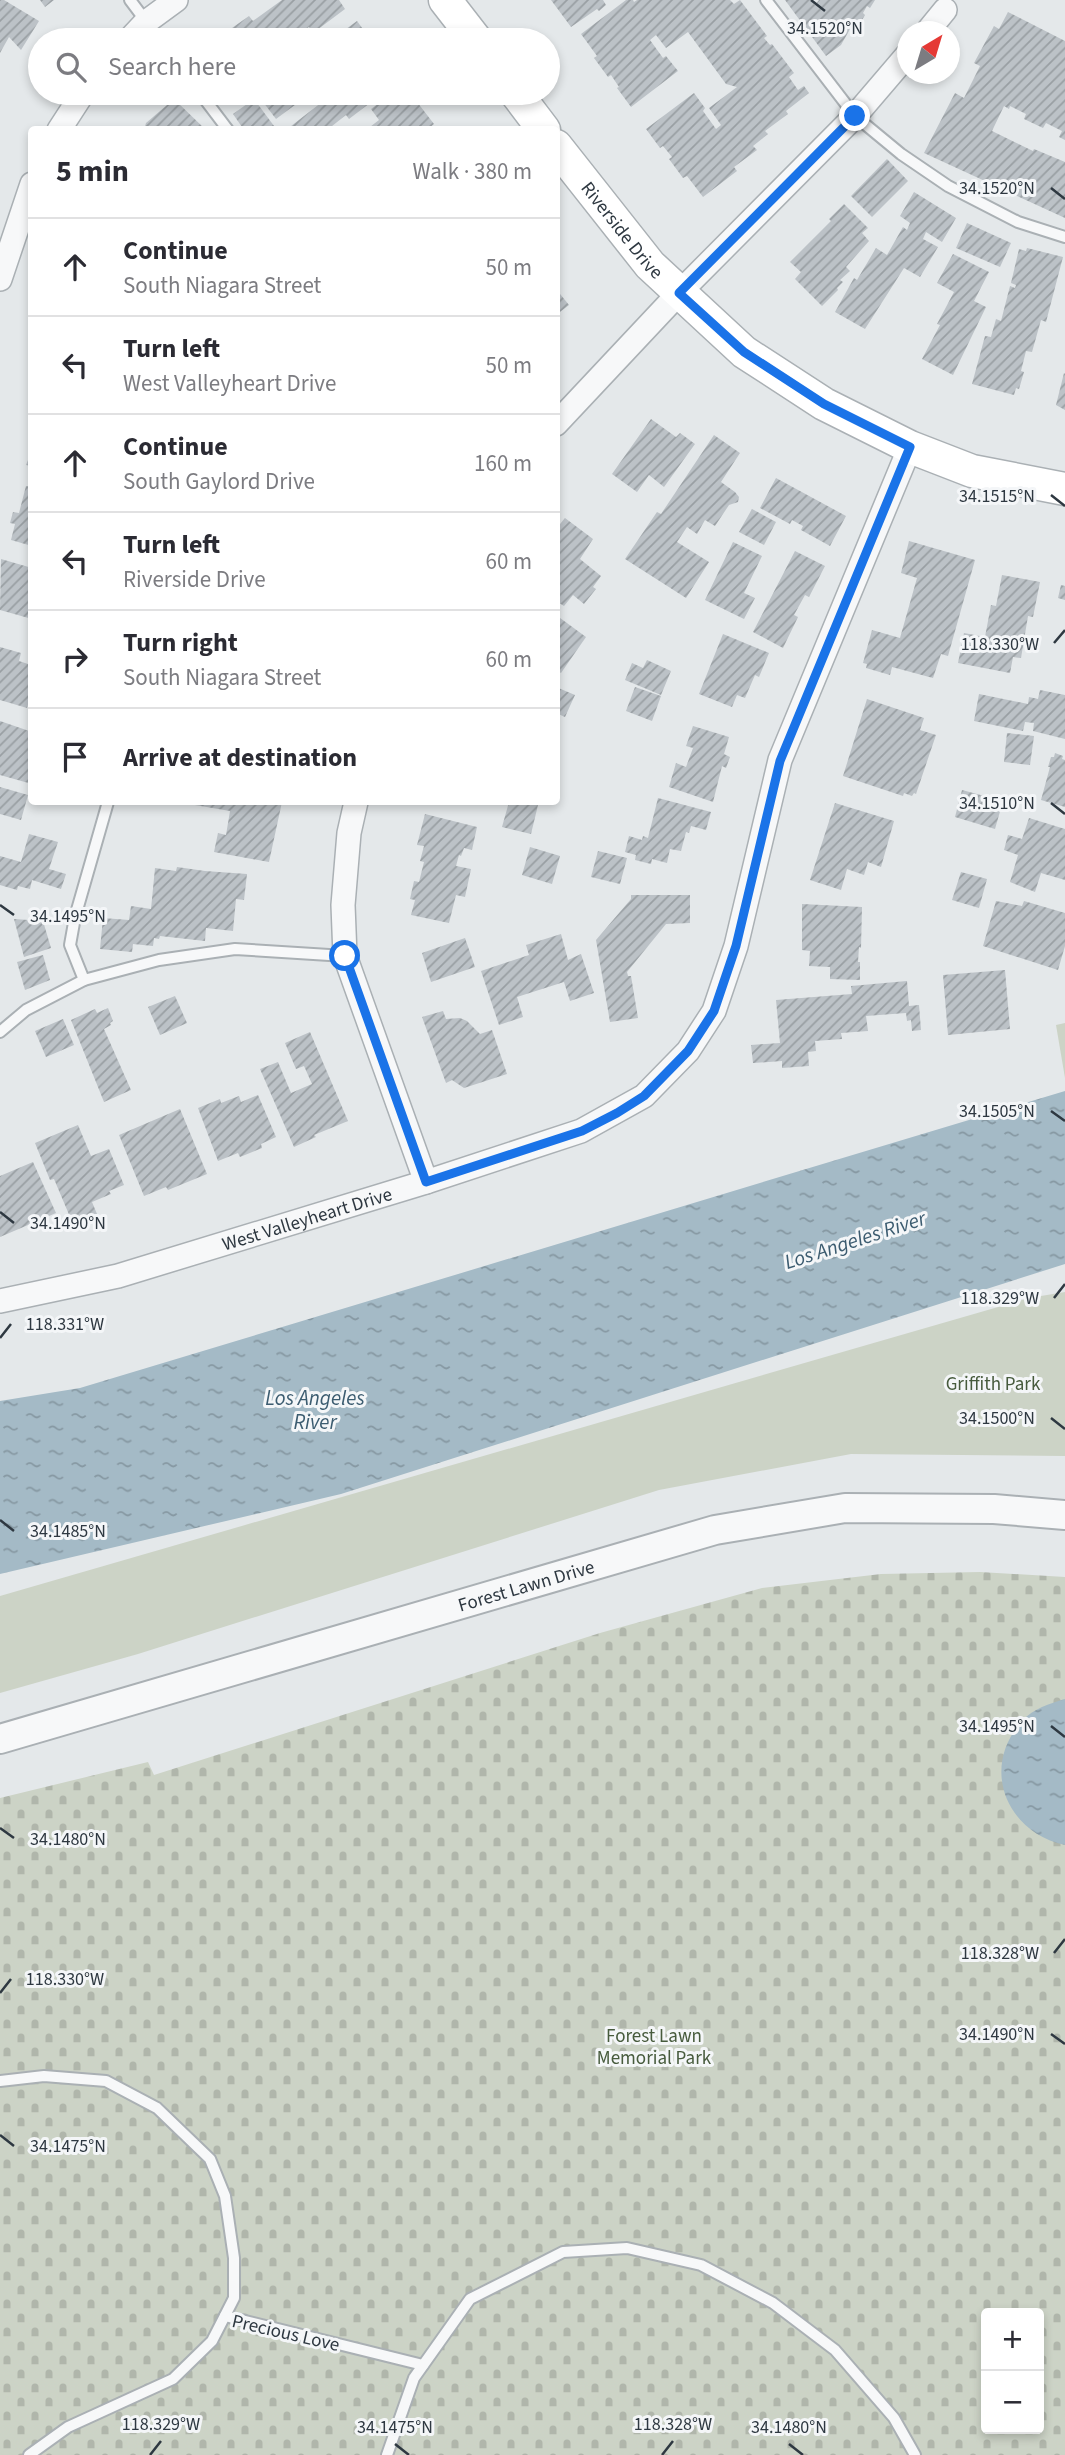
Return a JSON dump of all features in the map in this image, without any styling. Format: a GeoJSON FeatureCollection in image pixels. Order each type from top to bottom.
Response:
{"type":"FeatureCollection","features":[{"type":"Feature","properties":{"kind":"main road"},"geometry":{"type":"LineString","coordinates":[[445,0],[467,28]]}},
{"type":"Feature","properties":{"kind":"main road"},"geometry":{"type":"LineString","coordinates":[[525,105],[541,126]]}},
{"type":"Feature","properties":{"kind":"main road","name":"Riverside Drive"},"geometry":{"type":"LineString","coordinates":[[560,151],[650,265],[744,352],[824,404],[910,447],[972,471],[1065,489]]}},
{"type":"Feature","properties":{"kind":"street"},"geometry":{"type":"LineString","coordinates":[[141,28],[176,0]]}},
{"type":"Feature","properties":{"kind":"street"},"geometry":{"type":"LineString","coordinates":[[936,21],[945,10]]}},
{"type":"Feature","properties":{"kind":"street"},"geometry":{"type":"LineString","coordinates":[[560,421],[679,293],[855,116],[897,67]]}},
{"type":"Feature","properties":{"kind":"street"},"geometry":{"type":"LineString","coordinates":[[62,126],[75,105]]}},
{"type":"Feature","properties":{"kind":"street"},"geometry":{"type":"LineString","coordinates":[[0,279],[28,196]]}},
{"type":"Feature","properties":{"kind":"street","name":"West Valleyheart Drive"},"geometry":{"type":"LineString","coordinates":[[0,1301],[118,1276],[426,1182],[582,1131],[644,1096],[688,1051],[714,1011],[736,946],[780,761],[910,447]]}},
{"type":"Feature","properties":{"kind":"street"},"geometry":{"type":"LineString","coordinates":[[355,805],[349,833],[343,905],[345,956],[426,1182]]}},
{"type":"Feature","properties":{"kind":"street","name":"Forest Lawn Drive"},"geometry":{"type":"LineString","coordinates":[[0,1739],[715,1530],[845,1508],[994,1508],[1065,1515]]}},
{"type":"Feature","properties":{"kind":"lane"},"geometry":{"type":"LineString","coordinates":[[130,0],[151,28]]}},
{"type":"Feature","properties":{"kind":"lane"},"geometry":{"type":"LineString","coordinates":[[766,0],[855,116],[901,154],[948,186],[1018,222],[1065,237]]}},
{"type":"Feature","properties":{"kind":"lane"},"geometry":{"type":"LineString","coordinates":[[209,105],[225,126]]}},
{"type":"Feature","properties":{"kind":"lane"},"geometry":{"type":"LineString","coordinates":[[84,981],[70,946],[75,917],[107,805]]}},
{"type":"Feature","properties":{"kind":"lane"},"geometry":{"type":"LineString","coordinates":[[0,1032],[26,1010],[84,981],[159,960],[235,949],[345,956]]}},
{"type":"Feature","properties":{"kind":"lane"},"geometry":{"type":"LineString","coordinates":[[0,2081],[44,2076],[106,2081],[157,2108],[209,2159],[225,2196],[234,2258],[234,2298],[225,2316]]}},
{"type":"Feature","properties":{"kind":"lane"},"geometry":{"type":"LineString","coordinates":[[387,2455],[414,2378],[470,2299],[563,2252],[627,2248],[701,2265],[773,2303],[835,2350],[894,2418],[915,2455]]}},
{"type":"Feature","properties":{"kind":"lane","name":"Precious Love"},"geometry":{"type":"LineString","coordinates":[[29,2455],[68,2427],[173,2379],[212,2341],[225,2316],[423,2365]]}},
{"type":"Feature","properties":{"kind":"green space"},"geometry":{"type":"Polygon","coordinates":[[[1065,1023],[1065,1078],[1056,1025],[1065,1023]]]}},
{"type":"Feature","properties":{"kind":"green space","name":"Griffith Park"},"geometry":{"type":"Polygon","coordinates":[[[1065,1292],[1065,1456],[851,1454],[659,1490],[138,1654],[0,1693],[0,1596],[1029,1298],[1065,1292]]]}},
{"type":"Feature","properties":{"kind":"green space","name":"Forest Lawn Memorial Park"},"geometry":{"type":"Polygon","coordinates":[[[980,1572],[1065,1577],[1065,2455],[0,2455],[0,1798],[148,1762],[154,1775],[600,1633],[762,1588],[881,1574],[980,1572]]]}},
{"type":"Feature","properties":{"kind":"water","name":"Los Angeles River"},"geometry":{"type":"Polygon","coordinates":[[[1065,1091],[1065,1264],[341,1494],[0,1574],[0,1401],[80,1388],[1065,1091]]]}},
{"type":"Feature","properties":{"kind":"water"},"geometry":{"type":"Polygon","coordinates":[[[1065,1699],[1065,1845],[1044,1838],[1027,1827],[1014,1812],[1006,1796],[1002,1777],[1003,1758],[1009,1739],[1022,1721],[1037,1710],[1065,1699]]]}},
{"type":"Feature","properties":{"kind":"building"},"geometry":{"type":"Polygon","coordinates":[[[0,0],[4,0],[39,21],[35,28],[28,28],[28,39],[21,50],[9,37],[0,53],[0,0]]]}},
{"type":"Feature","properties":{"kind":"building"},"geometry":{"type":"Polygon","coordinates":[[[40,0],[54,0],[45,7],[40,0]]]}},
{"type":"Feature","properties":{"kind":"building"},"geometry":{"type":"Polygon","coordinates":[[[282,0],[339,0],[345,9],[320,28],[232,28],[249,16],[253,21],[282,0]]]}},
{"type":"Feature","properties":{"kind":"building"},"geometry":{"type":"Polygon","coordinates":[[[551,0],[603,0],[606,5],[571,27],[551,0]]]}},
{"type":"Feature","properties":{"kind":"building"},"geometry":{"type":"Polygon","coordinates":[[[626,0],[730,0],[734,4],[740,0],[767,36],[764,38],[772,44],[794,73],[789,77],[798,90],[804,86],[809,93],[786,111],[788,114],[765,131],[768,134],[753,146],[757,150],[734,167],[737,171],[703,197],[687,176],[683,178],[669,159],[672,157],[663,146],[660,148],[646,129],[694,93],[716,129],[721,125],[709,108],[737,87],[726,84],[688,32],[666,48],[656,35],[650,40],[663,58],[666,56],[678,71],[631,107],[611,75],[608,77],[594,58],[597,56],[581,34],[626,0]]]}},
{"type":"Feature","properties":{"kind":"building"},"geometry":{"type":"Polygon","coordinates":[[[785,0],[812,0],[815,5],[819,0],[875,0],[870,8],[867,6],[855,32],[850,29],[841,45],[826,56],[785,0]]]}},
{"type":"Feature","properties":{"kind":"building"},"geometry":{"type":"Polygon","coordinates":[[[1008,12],[1065,41],[1065,140],[1059,137],[1062,131],[1046,123],[1043,128],[1024,119],[1026,114],[1010,106],[1009,109],[1004,106],[992,131],[1033,151],[1034,149],[1065,162],[1065,218],[924,153],[955,93],[964,98],[980,66],[974,63],[994,26],[999,29],[1008,12]]]}},
{"type":"Feature","properties":{"kind":"building"},"geometry":{"type":"Polygon","coordinates":[[[357,21],[362,28],[347,28],[357,21]]]}},
{"type":"Feature","properties":{"kind":"building"},"geometry":{"type":"Polygon","coordinates":[[[167,105],[180,105],[202,126],[145,126],[167,105]]]}},
{"type":"Feature","properties":{"kind":"building"},"geometry":{"type":"Polygon","coordinates":[[[246,105],[258,105],[274,126],[241,126],[233,114],[246,105]]]}},
{"type":"Feature","properties":{"kind":"building"},"geometry":{"type":"Polygon","coordinates":[[[265,105],[295,105],[276,119],[265,105]]]}},
{"type":"Feature","properties":{"kind":"building"},"geometry":{"type":"Polygon","coordinates":[[[318,105],[367,105],[349,119],[346,115],[332,126],[291,126],[318,105]]]}},
{"type":"Feature","properties":{"kind":"building"},"geometry":{"type":"Polygon","coordinates":[[[376,105],[419,105],[434,124],[371,126],[379,120],[371,109],[376,105]]]}},
{"type":"Feature","properties":{"kind":"building"},"geometry":{"type":"Polygon","coordinates":[[[887,159],[908,181],[872,217],[851,196],[887,159]]]}},
{"type":"Feature","properties":{"kind":"building"},"geometry":{"type":"Polygon","coordinates":[[[914,192],[956,218],[942,242],[926,232],[923,239],[938,247],[920,277],[904,268],[865,329],[835,312],[854,278],[857,280],[876,248],[887,255],[903,227],[907,230],[910,223],[900,216],[914,192]]]}},
{"type":"Feature","properties":{"kind":"building"},"geometry":{"type":"Polygon","coordinates":[[[844,204],[868,228],[862,233],[869,241],[846,267],[850,271],[840,280],[843,282],[838,290],[822,306],[795,279],[801,272],[790,262],[844,204]]]}},
{"type":"Feature","properties":{"kind":"building"},"geometry":{"type":"Polygon","coordinates":[[[967,223],[1011,243],[1000,267],[956,248],[967,223]]]}},
{"type":"Feature","properties":{"kind":"building"},"geometry":{"type":"Polygon","coordinates":[[[1027,248],[1063,257],[1046,322],[1041,320],[1032,352],[1026,351],[1021,371],[1024,372],[1019,389],[1016,388],[1014,395],[972,384],[985,336],[991,337],[996,319],[1001,321],[1010,286],[1015,288],[1016,285],[1011,283],[1019,249],[1026,251],[1027,248]]]}},
{"type":"Feature","properties":{"kind":"building"},"geometry":{"type":"Polygon","coordinates":[[[953,254],[989,272],[974,301],[986,307],[953,375],[922,359],[954,292],[937,283],[953,254]]]}},
{"type":"Feature","properties":{"kind":"building"},"geometry":{"type":"Polygon","coordinates":[[[560,294],[569,305],[560,312],[560,294]]]}},
{"type":"Feature","properties":{"kind":"building"},"geometry":{"type":"Polygon","coordinates":[[[1065,374],[1065,410],[1056,405],[1065,374]]]}},
{"type":"Feature","properties":{"kind":"building"},"geometry":{"type":"Polygon","coordinates":[[[651,419],[676,437],[680,433],[695,444],[664,487],[649,475],[637,492],[612,474],[651,419]]]}},
{"type":"Feature","properties":{"kind":"building"},"geometry":{"type":"Polygon","coordinates":[[[714,435],[740,453],[721,482],[739,497],[738,502],[729,505],[715,526],[705,520],[697,534],[687,527],[677,542],[709,562],[686,598],[625,559],[657,512],[661,514],[714,435]]]}},
{"type":"Feature","properties":{"kind":"building"},"geometry":{"type":"Polygon","coordinates":[[[776,478],[846,516],[830,546],[801,530],[803,526],[792,520],[790,524],[760,508],[776,478]]]}},
{"type":"Feature","properties":{"kind":"building"},"geometry":{"type":"Polygon","coordinates":[[[28,486],[28,545],[11,540],[15,524],[10,523],[13,512],[19,513],[28,486]]]}},
{"type":"Feature","properties":{"kind":"building"},"geometry":{"type":"Polygon","coordinates":[[[752,509],[776,522],[764,545],[739,532],[752,509]]]}},
{"type":"Feature","properties":{"kind":"building"},"geometry":{"type":"Polygon","coordinates":[[[565,518],[593,539],[580,559],[601,576],[593,587],[596,589],[584,604],[573,595],[564,606],[560,604],[560,524],[565,518]]]}},
{"type":"Feature","properties":{"kind":"building"},"geometry":{"type":"Polygon","coordinates":[[[909,541],[975,560],[948,656],[941,654],[933,678],[892,667],[890,675],[866,668],[867,664],[863,663],[872,630],[900,638],[917,578],[901,573],[909,541]]]}},
{"type":"Feature","properties":{"kind":"building"},"geometry":{"type":"Polygon","coordinates":[[[733,542],[762,556],[744,593],[755,598],[744,619],[705,600],[733,542]]]}},
{"type":"Feature","properties":{"kind":"building"},"geometry":{"type":"Polygon","coordinates":[[[795,551],[825,566],[809,597],[805,595],[794,615],[798,617],[783,648],[753,632],[795,551]]]}},
{"type":"Feature","properties":{"kind":"building"},"geometry":{"type":"Polygon","coordinates":[[[1,559],[28,567],[28,618],[0,610],[1,559]]]}},
{"type":"Feature","properties":{"kind":"building"},"geometry":{"type":"Polygon","coordinates":[[[1002,575],[1040,582],[1033,617],[1028,616],[1021,658],[1013,657],[1010,673],[958,663],[964,633],[985,637],[991,605],[996,606],[1002,575]]]}},
{"type":"Feature","properties":{"kind":"building"},"geometry":{"type":"Polygon","coordinates":[[[1061,585],[1065,586],[1065,600],[1058,598],[1061,585]]]}},
{"type":"Feature","properties":{"kind":"building"},"geometry":{"type":"Polygon","coordinates":[[[560,618],[586,637],[560,672],[560,618]]]}},
{"type":"Feature","properties":{"kind":"building"},"geometry":{"type":"Polygon","coordinates":[[[723,634],[769,653],[759,677],[755,675],[745,698],[737,695],[732,707],[699,694],[723,634]]]}},
{"type":"Feature","properties":{"kind":"building"},"geometry":{"type":"Polygon","coordinates":[[[0,647],[21,653],[19,661],[28,664],[28,704],[27,708],[0,700],[0,647]]]}},
{"type":"Feature","properties":{"kind":"building"},"geometry":{"type":"Polygon","coordinates":[[[647,660],[671,671],[661,695],[625,680],[632,663],[643,668],[647,660]]]}},
{"type":"Feature","properties":{"kind":"building"},"geometry":{"type":"Polygon","coordinates":[[[635,687],[661,696],[652,721],[626,711],[635,687]]]}},
{"type":"Feature","properties":{"kind":"building"},"geometry":{"type":"Polygon","coordinates":[[[560,689],[575,695],[565,717],[560,715],[560,689]]]}},
{"type":"Feature","properties":{"kind":"building"},"geometry":{"type":"Polygon","coordinates":[[[1040,690],[1065,695],[1065,739],[1033,731],[1034,723],[1025,722],[1023,731],[974,721],[979,694],[1028,704],[1029,697],[1038,699],[1040,690]]]}},
{"type":"Feature","properties":{"kind":"building"},"geometry":{"type":"Polygon","coordinates":[[[867,699],[924,718],[920,730],[936,735],[916,794],[912,796],[904,793],[903,796],[843,776],[867,699]]]}},
{"type":"Feature","properties":{"kind":"building"},"geometry":{"type":"Polygon","coordinates":[[[0,721],[28,731],[28,783],[0,775],[0,721]]]}},
{"type":"Feature","properties":{"kind":"building"},"geometry":{"type":"Polygon","coordinates":[[[693,726],[729,737],[724,754],[730,757],[726,768],[722,766],[713,802],[669,787],[676,763],[686,767],[693,748],[686,746],[693,726]]]}},
{"type":"Feature","properties":{"kind":"building"},"geometry":{"type":"Polygon","coordinates":[[[1007,733],[1034,736],[1030,765],[1004,762],[1007,733]]]}},
{"type":"Feature","properties":{"kind":"building"},"geometry":{"type":"Polygon","coordinates":[[[1055,753],[1063,756],[1062,759],[1065,760],[1065,807],[1041,800],[1048,767],[1055,753]]]}},
{"type":"Feature","properties":{"kind":"building"},"geometry":{"type":"Polygon","coordinates":[[[0,787],[28,795],[21,820],[0,814],[0,787]]]}},
{"type":"Feature","properties":{"kind":"building"},"geometry":{"type":"Polygon","coordinates":[[[962,790],[1003,801],[995,829],[955,817],[962,790]]]}},
{"type":"Feature","properties":{"kind":"building"},"geometry":{"type":"Polygon","coordinates":[[[658,798],[711,812],[706,830],[691,826],[689,833],[686,832],[681,851],[670,849],[667,863],[652,859],[651,864],[635,860],[636,855],[625,852],[629,836],[642,840],[643,836],[648,838],[658,798]]]}},
{"type":"Feature","properties":{"kind":"building"},"geometry":{"type":"Polygon","coordinates":[[[835,803],[894,821],[881,867],[868,862],[864,875],[847,869],[841,890],[810,880],[835,803]]]}},
{"type":"Feature","properties":{"kind":"building"},"geometry":{"type":"Polygon","coordinates":[[[195,805],[281,805],[269,862],[214,852],[218,833],[226,835],[230,811],[195,805]]]}},
{"type":"Feature","properties":{"kind":"building"},"geometry":{"type":"Polygon","coordinates":[[[508,805],[538,805],[531,834],[502,827],[508,805]]]}},
{"type":"Feature","properties":{"kind":"building"},"geometry":{"type":"Polygon","coordinates":[[[425,814],[477,827],[472,850],[464,848],[461,856],[459,855],[456,866],[471,869],[465,897],[456,895],[449,923],[411,915],[415,900],[410,899],[414,881],[419,882],[424,862],[420,861],[424,846],[417,845],[425,814]]]}},
{"type":"Feature","properties":{"kind":"building"},"geometry":{"type":"Polygon","coordinates":[[[1029,818],[1065,829],[1065,880],[1041,873],[1035,892],[1010,882],[1018,855],[1004,850],[1008,835],[1022,839],[1029,818]]]}},
{"type":"Feature","properties":{"kind":"building"},"geometry":{"type":"Polygon","coordinates":[[[29,834],[58,842],[49,869],[66,874],[61,889],[32,880],[30,889],[18,886],[17,890],[0,885],[0,856],[21,862],[29,834]]]}},
{"type":"Feature","properties":{"kind":"building"},"geometry":{"type":"Polygon","coordinates":[[[530,847],[560,856],[552,884],[522,875],[530,847]]]}},
{"type":"Feature","properties":{"kind":"building"},"geometry":{"type":"Polygon","coordinates":[[[598,851],[627,858],[620,884],[591,877],[598,851]]]}},
{"type":"Feature","properties":{"kind":"building"},"geometry":{"type":"Polygon","coordinates":[[[177,867],[247,874],[244,900],[236,899],[233,931],[206,928],[205,941],[160,936],[159,939],[154,938],[153,946],[133,944],[132,952],[100,949],[103,918],[129,920],[131,906],[151,909],[155,868],[176,871],[177,867]]]}},
{"type":"Feature","properties":{"kind":"building"},"geometry":{"type":"Polygon","coordinates":[[[961,872],[987,879],[979,908],[952,900],[961,872]]]}},
{"type":"Feature","properties":{"kind":"building"},"geometry":{"type":"Polygon","coordinates":[[[631,895],[690,895],[690,923],[666,924],[627,972],[628,976],[631,976],[638,1018],[610,1022],[596,940],[631,899],[631,895]]]}},
{"type":"Feature","properties":{"kind":"building"},"geometry":{"type":"Polygon","coordinates":[[[996,901],[1022,906],[1024,901],[1065,913],[1065,946],[1058,970],[983,946],[996,901]]]}},
{"type":"Feature","properties":{"kind":"building"},"geometry":{"type":"Polygon","coordinates":[[[802,904],[862,907],[858,962],[860,980],[830,979],[830,967],[809,966],[810,951],[802,950],[802,904]]]}},
{"type":"Feature","properties":{"kind":"building"},"geometry":{"type":"Polygon","coordinates":[[[14,919],[43,921],[51,948],[24,957],[14,919]]]}},
{"type":"Feature","properties":{"kind":"building"},"geometry":{"type":"Polygon","coordinates":[[[561,934],[568,960],[581,954],[594,993],[570,1001],[564,982],[517,997],[523,1017],[499,1025],[481,971],[529,955],[526,945],[561,934]]]}},
{"type":"Feature","properties":{"kind":"building"},"geometry":{"type":"Polygon","coordinates":[[[465,938],[475,967],[431,982],[422,953],[465,938]]]}},
{"type":"Feature","properties":{"kind":"building"},"geometry":{"type":"Polygon","coordinates":[[[43,955],[50,980],[25,990],[17,962],[43,955]]]}},
{"type":"Feature","properties":{"kind":"building"},"geometry":{"type":"Polygon","coordinates":[[[1005,970],[1010,1029],[948,1035],[943,975],[1005,970]]]}},
{"type":"Feature","properties":{"kind":"building"},"geometry":{"type":"Polygon","coordinates":[[[907,981],[909,1006],[919,1005],[921,1030],[912,1031],[911,1020],[907,1021],[906,1013],[866,1016],[868,1031],[841,1033],[842,1039],[815,1041],[816,1051],[808,1052],[809,1066],[782,1068],[782,1061],[753,1063],[751,1045],[780,1043],[776,1000],[852,994],[851,986],[907,981]]]}},
{"type":"Feature","properties":{"kind":"building"},"geometry":{"type":"Polygon","coordinates":[[[175,996],[187,1023],[160,1035],[148,1007],[175,996]]]}},
{"type":"Feature","properties":{"kind":"building"},"geometry":{"type":"Polygon","coordinates":[[[108,1008],[113,1021],[104,1029],[131,1090],[104,1102],[71,1020],[95,1009],[97,1013],[108,1008]]]}},
{"type":"Feature","properties":{"kind":"building"},"geometry":{"type":"Polygon","coordinates":[[[443,1011],[446,1019],[460,1018],[467,1021],[480,1034],[492,1030],[507,1074],[464,1088],[452,1080],[446,1083],[422,1017],[443,1011]]]}},
{"type":"Feature","properties":{"kind":"building"},"geometry":{"type":"Polygon","coordinates":[[[63,1019],[74,1045],[46,1057],[35,1031],[63,1019]]]}},
{"type":"Feature","properties":{"kind":"building"},"geometry":{"type":"Polygon","coordinates":[[[310,1032],[348,1121],[314,1135],[316,1137],[294,1147],[260,1069],[278,1062],[291,1093],[312,1084],[304,1066],[296,1069],[285,1043],[310,1032]]]}},
{"type":"Feature","properties":{"kind":"building"},"geometry":{"type":"Polygon","coordinates":[[[258,1095],[276,1137],[261,1144],[262,1148],[240,1157],[238,1153],[218,1161],[198,1108],[220,1099],[221,1103],[239,1096],[241,1102],[258,1095]]]}},
{"type":"Feature","properties":{"kind":"building"},"geometry":{"type":"Polygon","coordinates":[[[180,1109],[207,1174],[168,1190],[166,1187],[144,1196],[119,1135],[180,1109]]]}},
{"type":"Feature","properties":{"kind":"building"},"geometry":{"type":"Polygon","coordinates":[[[78,1125],[91,1156],[109,1149],[124,1185],[92,1202],[97,1214],[73,1224],[54,1179],[50,1180],[35,1143],[78,1125]]]}},
{"type":"Feature","properties":{"kind":"building"},"geometry":{"type":"Polygon","coordinates":[[[33,1162],[56,1213],[0,1237],[0,1176],[33,1162]]]}},
{"type":"Feature","properties":{"kind":"route"},"geometry":{"type":"LineString","coordinates":[[345,956],[426,1182],[582,1131],[617,1113],[644,1096],[688,1051],[714,1011],[736,946],[780,761],[910,447],[824,404],[744,352],[679,293],[855,116]]}}]}
